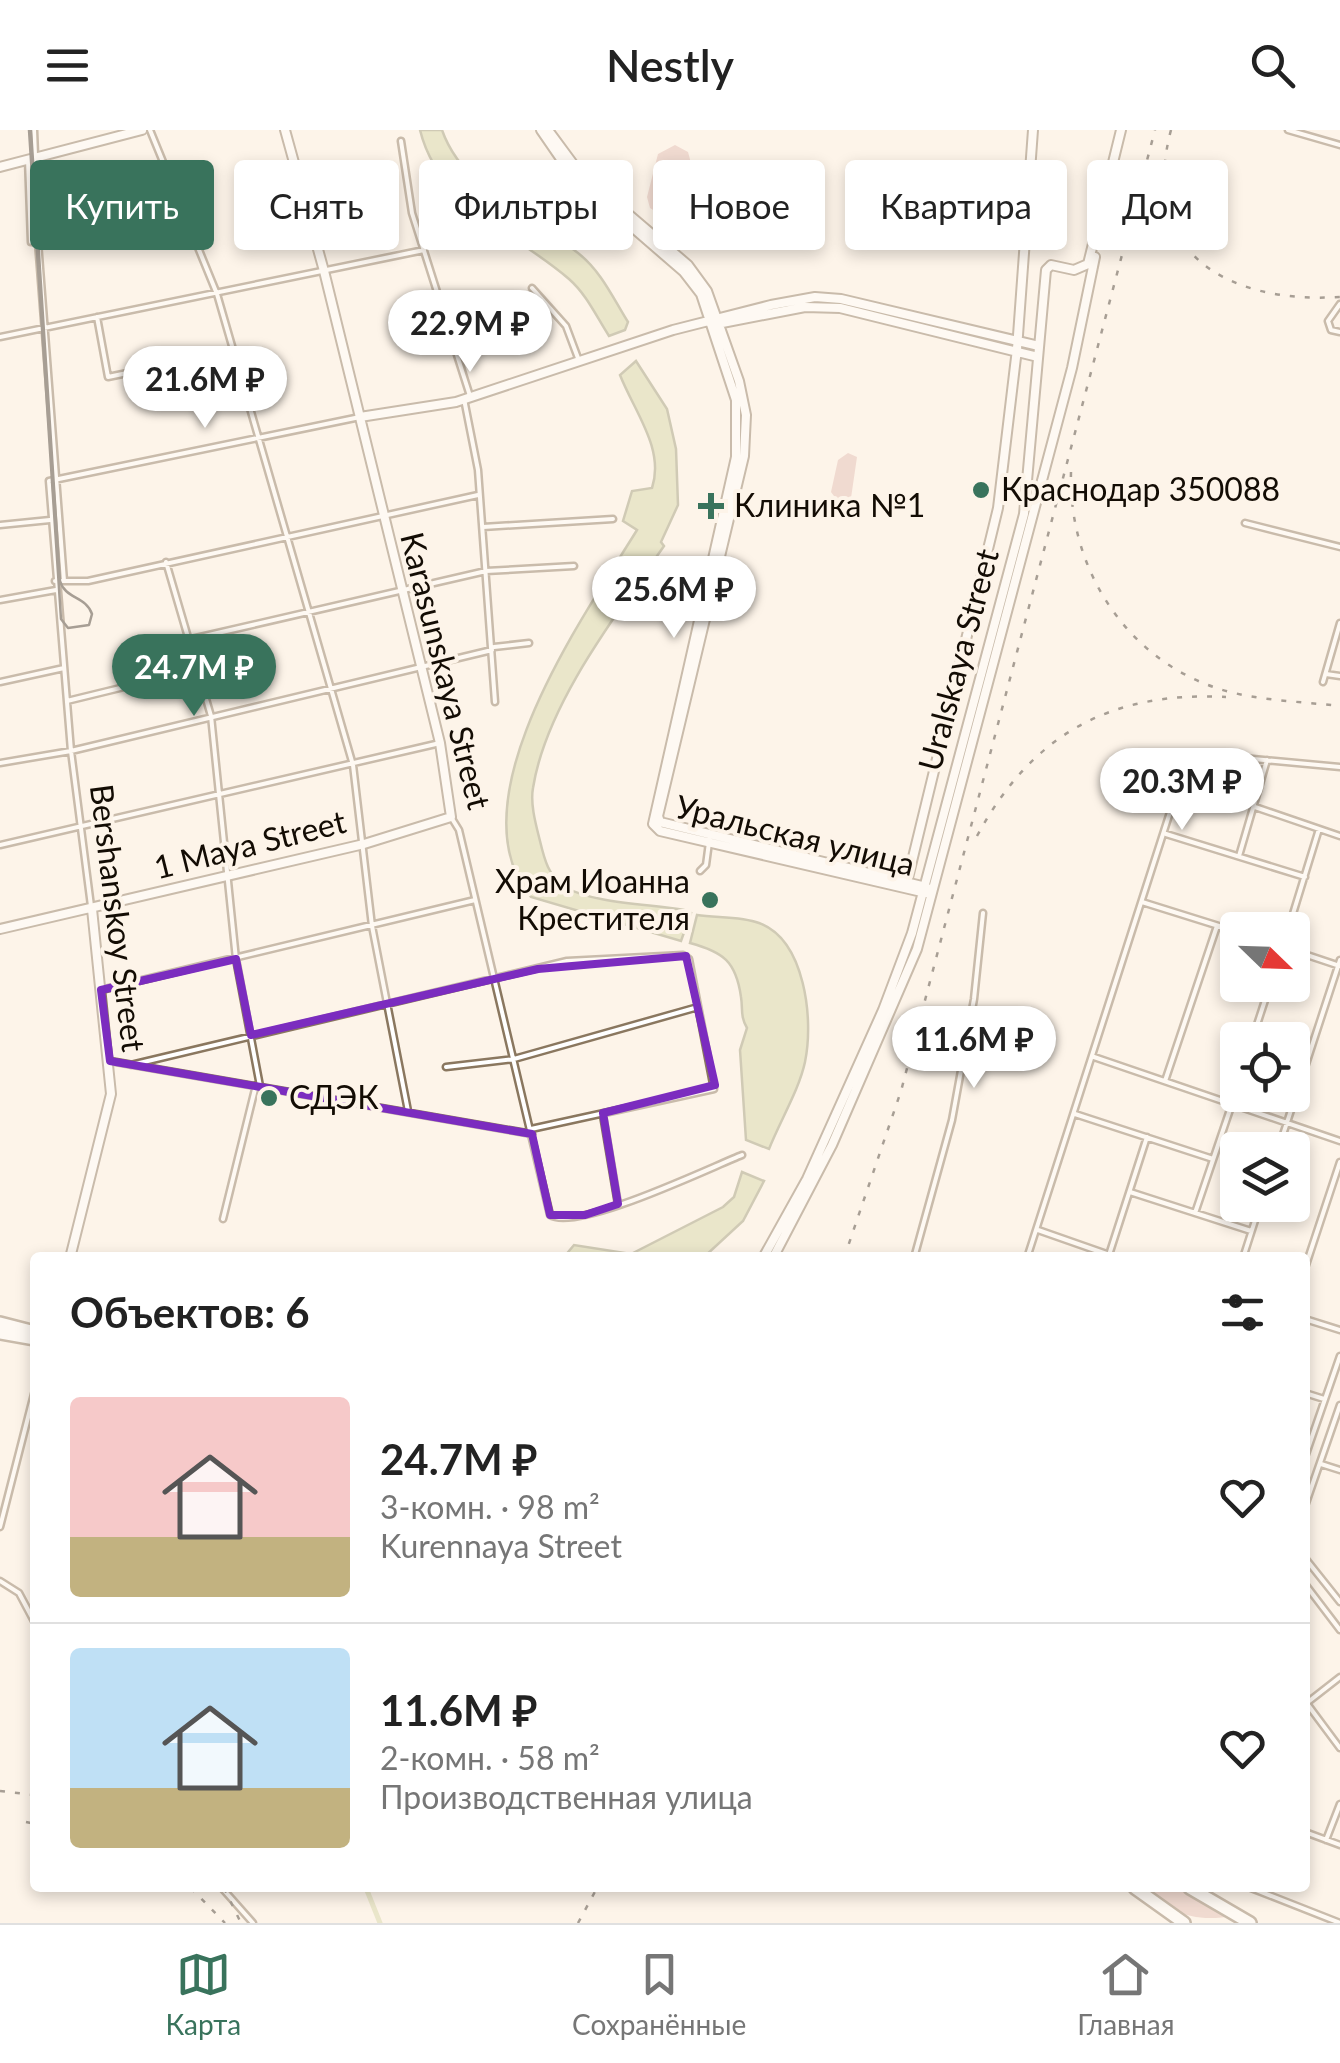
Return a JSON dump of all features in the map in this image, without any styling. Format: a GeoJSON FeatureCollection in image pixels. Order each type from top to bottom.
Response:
{"type":"FeatureCollection","features":[{"type":"Feature","properties":{"kind":"highway"},"geometry":{"type":"LineString","coordinates":[[0,1323],[30,1334]]}},
{"type":"Feature","properties":{"kind":"highway"},"geometry":{"type":"LineString","coordinates":[[0,1334],[30,1336]]}},
{"type":"Feature","properties":{"kind":"highway"},"geometry":{"type":"LineString","coordinates":[[1141,1892],[1184,1923]]}},
{"type":"Feature","properties":{"kind":"highway"},"geometry":{"type":"LineString","coordinates":[[1197,1892],[1248,1922]]}},
{"type":"Feature","properties":{"kind":"highway"},"geometry":{"type":"LineString","coordinates":[[1225,1923],[1236,1917],[1248,1922]]}},
{"type":"Feature","properties":{"kind":"main road"},"geometry":{"type":"LineString","coordinates":[[0,167],[142,130]]}},
{"type":"Feature","properties":{"kind":"main road","name":"Karasunskaya Street"},"geometry":{"type":"LineString","coordinates":[[285,130],[421,664],[440,743],[451,817]]}},
{"type":"Feature","properties":{"kind":"main road"},"geometry":{"type":"LineString","coordinates":[[545,130],[574,171],[684,272],[718,322],[746,415],[744,456],[731,495],[655,819],[665,826],[715,840]]}},
{"type":"Feature","properties":{"kind":"main road","name":"Uralskaya Street"},"geometry":{"type":"LineString","coordinates":[[907,883],[998,508],[1018,345],[1033,130]]}},
{"type":"Feature","properties":{"kind":"main road","name":"Uralskaya Street"},"geometry":{"type":"LineString","coordinates":[[776,1252],[805,1202],[889,1009],[928,891],[1073,364],[1122,130]]}},
{"type":"Feature","properties":{"kind":"main road","name":"Uralskaya Street"},"geometry":{"type":"LineString","coordinates":[[1022,539],[1046,270],[1051,265],[1074,270],[1091,264]]}},
{"type":"Feature","properties":{"kind":"main road"},"geometry":{"type":"LineString","coordinates":[[360,417],[467,397],[578,360],[718,322],[805,306],[848,305],[1018,345],[1040,346]]}},
{"type":"Feature","properties":{"kind":"main road"},"geometry":{"type":"LineString","coordinates":[[1018,345],[1038,357]]}},
{"type":"Feature","properties":{"kind":"main road","name":"1 Maya Street"},"geometry":{"type":"LineString","coordinates":[[0,929],[364,844],[451,817]]}},
{"type":"Feature","properties":{"kind":"main road","name":"Уральская улица"},"geometry":{"type":"LineString","coordinates":[[715,840],[907,883]]}},
{"type":"Feature","properties":{"kind":"main road"},"geometry":{"type":"LineString","coordinates":[[907,883],[928,891]]}},
{"type":"Feature","properties":{"kind":"main road","name":"Bershanskoy Street"},"geometry":{"type":"LineString","coordinates":[[72,1252],[110,1103],[110,1061],[92,909]]}},
{"type":"Feature","properties":{"kind":"main road","name":"Uralskaya Street"},"geometry":{"type":"LineString","coordinates":[[766,1252],[808,1179],[889,1009]]}},
{"type":"Feature","properties":{"kind":"street"},"geometry":{"type":"LineString","coordinates":[[34,130],[31,242],[38,242],[64,581]]}},
{"type":"Feature","properties":{"kind":"street"},"geometry":{"type":"LineString","coordinates":[[150,130],[216,294],[353,765],[372,926],[408,1111]]}},
{"type":"Feature","properties":{"kind":"street"},"geometry":{"type":"LineString","coordinates":[[1288,130],[1340,144]]}},
{"type":"Feature","properties":{"kind":"street"},"geometry":{"type":"LineString","coordinates":[[400,141],[419,227]]}},
{"type":"Feature","properties":{"kind":"street"},"geometry":{"type":"LineString","coordinates":[[0,337],[424,250],[471,420],[495,702]]}},
{"type":"Feature","properties":{"kind":"street"},"geometry":{"type":"LineString","coordinates":[[532,288],[566,326],[578,360]]}},
{"type":"Feature","properties":{"kind":"street"},"geometry":{"type":"LineString","coordinates":[[1340,304],[1328,326],[1340,332]]}},
{"type":"Feature","properties":{"kind":"street"},"geometry":{"type":"LineString","coordinates":[[97,317],[108,377],[137,371]]}},
{"type":"Feature","properties":{"kind":"street"},"geometry":{"type":"LineString","coordinates":[[56,478],[360,417]]}},
{"type":"Feature","properties":{"kind":"street","name":"Bershanskoy Street"},"geometry":{"type":"LineString","coordinates":[[56,478],[49,480],[55,581],[71,752],[92,909]]}},
{"type":"Feature","properties":{"kind":"street"},"geometry":{"type":"LineString","coordinates":[[55,581],[88,581],[478,495]]}},
{"type":"Feature","properties":{"kind":"street"},"geometry":{"type":"LineString","coordinates":[[482,527],[613,519]]}},
{"type":"Feature","properties":{"kind":"street"},"geometry":{"type":"LineString","coordinates":[[0,525],[50,520]]}},
{"type":"Feature","properties":{"kind":"street"},"geometry":{"type":"LineString","coordinates":[[1245,523],[1340,548]]}},
{"type":"Feature","properties":{"kind":"street"},"geometry":{"type":"LineString","coordinates":[[166,562],[211,716],[236,960],[258,1086],[223,1219]]}},
{"type":"Feature","properties":{"kind":"street"},"geometry":{"type":"LineString","coordinates":[[188,640],[486,571],[574,566]]}},
{"type":"Feature","properties":{"kind":"street"},"geometry":{"type":"LineString","coordinates":[[0,600],[56,590]]}},
{"type":"Feature","properties":{"kind":"street"},"geometry":{"type":"LineString","coordinates":[[1324,682],[1340,623]]}},
{"type":"Feature","properties":{"kind":"street"},"geometry":{"type":"LineString","coordinates":[[0,763],[71,752],[421,664],[529,643]]}},
{"type":"Feature","properties":{"kind":"street"},"geometry":{"type":"LineString","coordinates":[[0,682],[64,668]]}},
{"type":"Feature","properties":{"kind":"street"},"geometry":{"type":"LineString","coordinates":[[67,700],[198,669]]}},
{"type":"Feature","properties":{"kind":"street"},"geometry":{"type":"LineString","coordinates":[[1326,674],[1340,676]]}},
{"type":"Feature","properties":{"kind":"street"},"geometry":{"type":"LineString","coordinates":[[0,845],[440,743]]}},
{"type":"Feature","properties":{"kind":"street"},"geometry":{"type":"LineString","coordinates":[[1029,1252],[1189,753],[1340,767]]}},
{"type":"Feature","properties":{"kind":"street"},"geometry":{"type":"LineString","coordinates":[[1239,856],[1268,759]]}},
{"type":"Feature","properties":{"kind":"street"},"geometry":{"type":"LineString","coordinates":[[1254,806],[1340,836]]}},
{"type":"Feature","properties":{"kind":"street","name":"Karasunskaya Street"},"geometry":{"type":"LineString","coordinates":[[451,817],[476,900],[550,1214],[560,1219],[618,1204]]}},
{"type":"Feature","properties":{"kind":"street"},"geometry":{"type":"LineString","coordinates":[[1294,912],[1320,830]]}},
{"type":"Feature","properties":{"kind":"street"},"geometry":{"type":"LineString","coordinates":[[1164,833],[1305,877]]}},
{"type":"Feature","properties":{"kind":"street"},"geometry":{"type":"LineString","coordinates":[[700,870],[706,865],[715,840]]}},
{"type":"Feature","properties":{"kind":"street"},"geometry":{"type":"LineString","coordinates":[[101,990],[476,900]]}},
{"type":"Feature","properties":{"kind":"street"},"geometry":{"type":"LineString","coordinates":[[1142,902],[1218,926],[1166,1081]]}},
{"type":"Feature","properties":{"kind":"street"},"geometry":{"type":"LineString","coordinates":[[916,1252],[952,1120],[974,999],[983,913]]}},
{"type":"Feature","properties":{"kind":"street"},"geometry":{"type":"LineString","coordinates":[[110,1061],[130,1065],[531,1132],[710,1090],[715,1085],[689,959],[682,955],[590,958],[130,1065]]}},
{"type":"Feature","properties":{"kind":"street"},"geometry":{"type":"LineString","coordinates":[[1284,1132],[1339,964],[1310,955]]}},
{"type":"Feature","properties":{"kind":"street"},"geometry":{"type":"LineString","coordinates":[[446,1067],[514,1059],[698,1007]]}},
{"type":"Feature","properties":{"kind":"street"},"geometry":{"type":"LineString","coordinates":[[1094,1057],[1220,1099]]}},
{"type":"Feature","properties":{"kind":"street"},"geometry":{"type":"LineString","coordinates":[[1195,1213],[1229,1112]]}},
{"type":"Feature","properties":{"kind":"street"},"geometry":{"type":"LineString","coordinates":[[1259,1112],[1340,1141]]}},
{"type":"Feature","properties":{"kind":"street"},"geometry":{"type":"LineString","coordinates":[[602,1113],[618,1204],[742,1155]]}},
{"type":"Feature","properties":{"kind":"street"},"geometry":{"type":"LineString","coordinates":[[1074,1114],[1213,1159]]}},
{"type":"Feature","properties":{"kind":"street"},"geometry":{"type":"LineString","coordinates":[[1110,1252],[1148,1137]]}},
{"type":"Feature","properties":{"kind":"street"},"geometry":{"type":"LineString","coordinates":[[1310,1253],[1340,1162]]}},
{"type":"Feature","properties":{"kind":"street"},"geometry":{"type":"LineString","coordinates":[[1130,1192],[1251,1231]]}},
{"type":"Feature","properties":{"kind":"street"},"geometry":{"type":"LineString","coordinates":[[1245,1252],[1254,1222]]}},
{"type":"Feature","properties":{"kind":"street"},"geometry":{"type":"LineString","coordinates":[[1038,1230],[1098,1252]]}},
{"type":"Feature","properties":{"kind":"street"},"geometry":{"type":"LineString","coordinates":[[1310,1321],[1340,1330]]}},
{"type":"Feature","properties":{"kind":"street"},"geometry":{"type":"LineString","coordinates":[[1310,1441],[1340,1356]]}},
{"type":"Feature","properties":{"kind":"street"},"geometry":{"type":"LineString","coordinates":[[1310,1395],[1324,1399]]}},
{"type":"Feature","properties":{"kind":"street"},"geometry":{"type":"LineString","coordinates":[[1310,1492],[1340,1405]]}},
{"type":"Feature","properties":{"kind":"street"},"geometry":{"type":"LineString","coordinates":[[0,1527],[30,1410]]}},
{"type":"Feature","properties":{"kind":"street"},"geometry":{"type":"LineString","coordinates":[[1320,1464],[1340,1470]]}},
{"type":"Feature","properties":{"kind":"street"},"geometry":{"type":"LineString","coordinates":[[1310,1564],[1340,1602]]}},
{"type":"Feature","properties":{"kind":"street"},"geometry":{"type":"LineString","coordinates":[[0,1582],[19,1593],[30,1614]]}},
{"type":"Feature","properties":{"kind":"street"},"geometry":{"type":"LineString","coordinates":[[1310,1591],[1340,1630]]}},
{"type":"Feature","properties":{"kind":"street"},"geometry":{"type":"LineString","coordinates":[[1310,1699],[1340,1678]]}},
{"type":"Feature","properties":{"kind":"street"},"geometry":{"type":"LineString","coordinates":[[1310,1709],[1340,1748]]}},
{"type":"Feature","properties":{"kind":"street"},"geometry":{"type":"LineString","coordinates":[[1326,1840],[1340,1804]]}},
{"type":"Feature","properties":{"kind":"street"},"geometry":{"type":"LineString","coordinates":[[1310,1834],[1340,1845]]}},
{"type":"Feature","properties":{"kind":"street"},"geometry":{"type":"LineString","coordinates":[[226,1892],[253,1923]]}},
{"type":"Feature","properties":{"kind":"street"},"geometry":{"type":"LineString","coordinates":[[1261,1892],[1340,1923]]}},
{"type":"Feature","properties":{"kind":"highlighted area"},"geometry":{"type":"Polygon","coordinates":[[[686,956],[715,1085],[603,1113],[618,1204],[585,1215],[550,1215],[532,1134],[110,1061],[101,990],[236,959],[251,1035],[538,969],[686,956]]]}},
{"type":"Feature","properties":{"kind":"shaded area"},"geometry":{"type":"Polygon","coordinates":[[[420,130],[442,130],[459,160],[430,157],[420,130]]]}},
{"type":"Feature","properties":{"kind":"shaded area"},"geometry":{"type":"Polygon","coordinates":[[[675,145],[688,152],[690,160],[656,160],[658,154],[675,145]]]}},
{"type":"Feature","properties":{"kind":"shaded area"},"geometry":{"type":"Polygon","coordinates":[[[653,174],[653,210],[647,197],[653,174]]]}},
{"type":"Feature","properties":{"kind":"shaded area"},"geometry":{"type":"Polygon","coordinates":[[[531,250],[573,250],[586,260],[628,322],[625,330],[609,336],[586,299],[531,250]]]}},
{"type":"Feature","properties":{"kind":"shaded area"},"geometry":{"type":"Polygon","coordinates":[[[636,361],[667,409],[676,449],[678,505],[661,542],[664,546],[585,662],[552,725],[540,757],[532,801],[545,861],[559,883],[591,897],[691,913],[681,941],[531,897],[510,857],[507,811],[516,761],[535,709],[560,658],[637,530],[623,521],[632,491],[652,488],[655,473],[651,445],[620,375],[636,361]]]}},
{"type":"Feature","properties":{"kind":"shaded area"},"geometry":{"type":"Polygon","coordinates":[[[848,453],[857,457],[851,498],[840,504],[831,492],[838,460],[848,453]]]}},
{"type":"Feature","properties":{"kind":"shaded area"},"geometry":{"type":"Polygon","coordinates":[[[697,915],[752,921],[775,932],[787,946],[803,983],[808,1025],[805,1062],[769,1149],[746,1140],[740,1050],[747,1028],[736,975],[719,955],[690,943],[697,915]]]}},
{"type":"Feature","properties":{"kind":"shaded area"},"geometry":{"type":"Polygon","coordinates":[[[742,1172],[764,1181],[743,1221],[709,1252],[635,1252],[723,1207],[734,1197],[742,1172]]]}},
{"type":"Feature","properties":{"kind":"shaded area"},"geometry":{"type":"Polygon","coordinates":[[[574,1245],[618,1252],[568,1252],[574,1245]]]}},
{"type":"Feature","properties":{"kind":"shaded area"},"geometry":{"type":"Polygon","coordinates":[[[1145,1892],[1191,1892],[1233,1916],[1194,1917],[1145,1892]]]}},
{"type":"Feature","properties":{"kind":"waterway"},"geometry":{"type":"LineString","coordinates":[[368,1892],[380,1923]]}},
{"type":"Feature","properties":{"kind":"tram line"},"geometry":{"type":"LineString","coordinates":[[29,130],[61,619],[68,628],[89,625],[92,614],[60,581],[31,130]]}},
{"type":"Feature","properties":{"kind":"railway"},"geometry":{"type":"LineString","coordinates":[[846,1252],[901,1091],[1155,130]]}},
{"type":"Feature","properties":{"kind":"railway"},"geometry":{"type":"LineString","coordinates":[[1171,130],[1164,173],[1168,209],[1181,239],[1202,263],[1229,280],[1262,291],[1300,297],[1340,297]]}},
{"type":"Feature","properties":{"kind":"railway"},"geometry":{"type":"LineString","coordinates":[[1071,472],[1073,510],[1081,546],[1114,612],[1137,639],[1166,663],[1198,681],[1234,693],[1340,706]]}},
{"type":"Feature","properties":{"kind":"railway"},"geometry":{"type":"LineString","coordinates":[[977,836],[1023,770],[1079,726],[1111,711],[1146,702],[1226,697]]}},
{"type":"Feature","properties":{"kind":"railway"},"geometry":{"type":"LineString","coordinates":[[0,1791],[30,1794]]}},
{"type":"Feature","properties":{"kind":"railway"},"geometry":{"type":"LineString","coordinates":[[26,1822],[30,1823]]}},
{"type":"Feature","properties":{"kind":"railway"},"geometry":{"type":"LineString","coordinates":[[195,1892],[225,1923]]}},
{"type":"Feature","properties":{"kind":"railway"},"geometry":{"type":"LineString","coordinates":[[226,1892],[241,1923]]}},
{"type":"Feature","properties":{"kind":"railway"},"geometry":{"type":"LineString","coordinates":[[578,1923],[595,1892]]}},
{"type":"Feature","properties":{"kind":"place","name":"Краснодар 350088"},"geometry":{"type":"Point","coordinates":[981,490]}},
{"type":"Feature","properties":{"kind":"place","name":"Клиника №1"},"geometry":{"type":"Point","coordinates":[711,506]}},
{"type":"Feature","properties":{"kind":"place","name":"Храм Иоанна Крестителя"},"geometry":{"type":"Point","coordinates":[710,900]}},
{"type":"Feature","properties":{"kind":"place","name":"СДЭК"},"geometry":{"type":"Point","coordinates":[269,1098]}}]}
